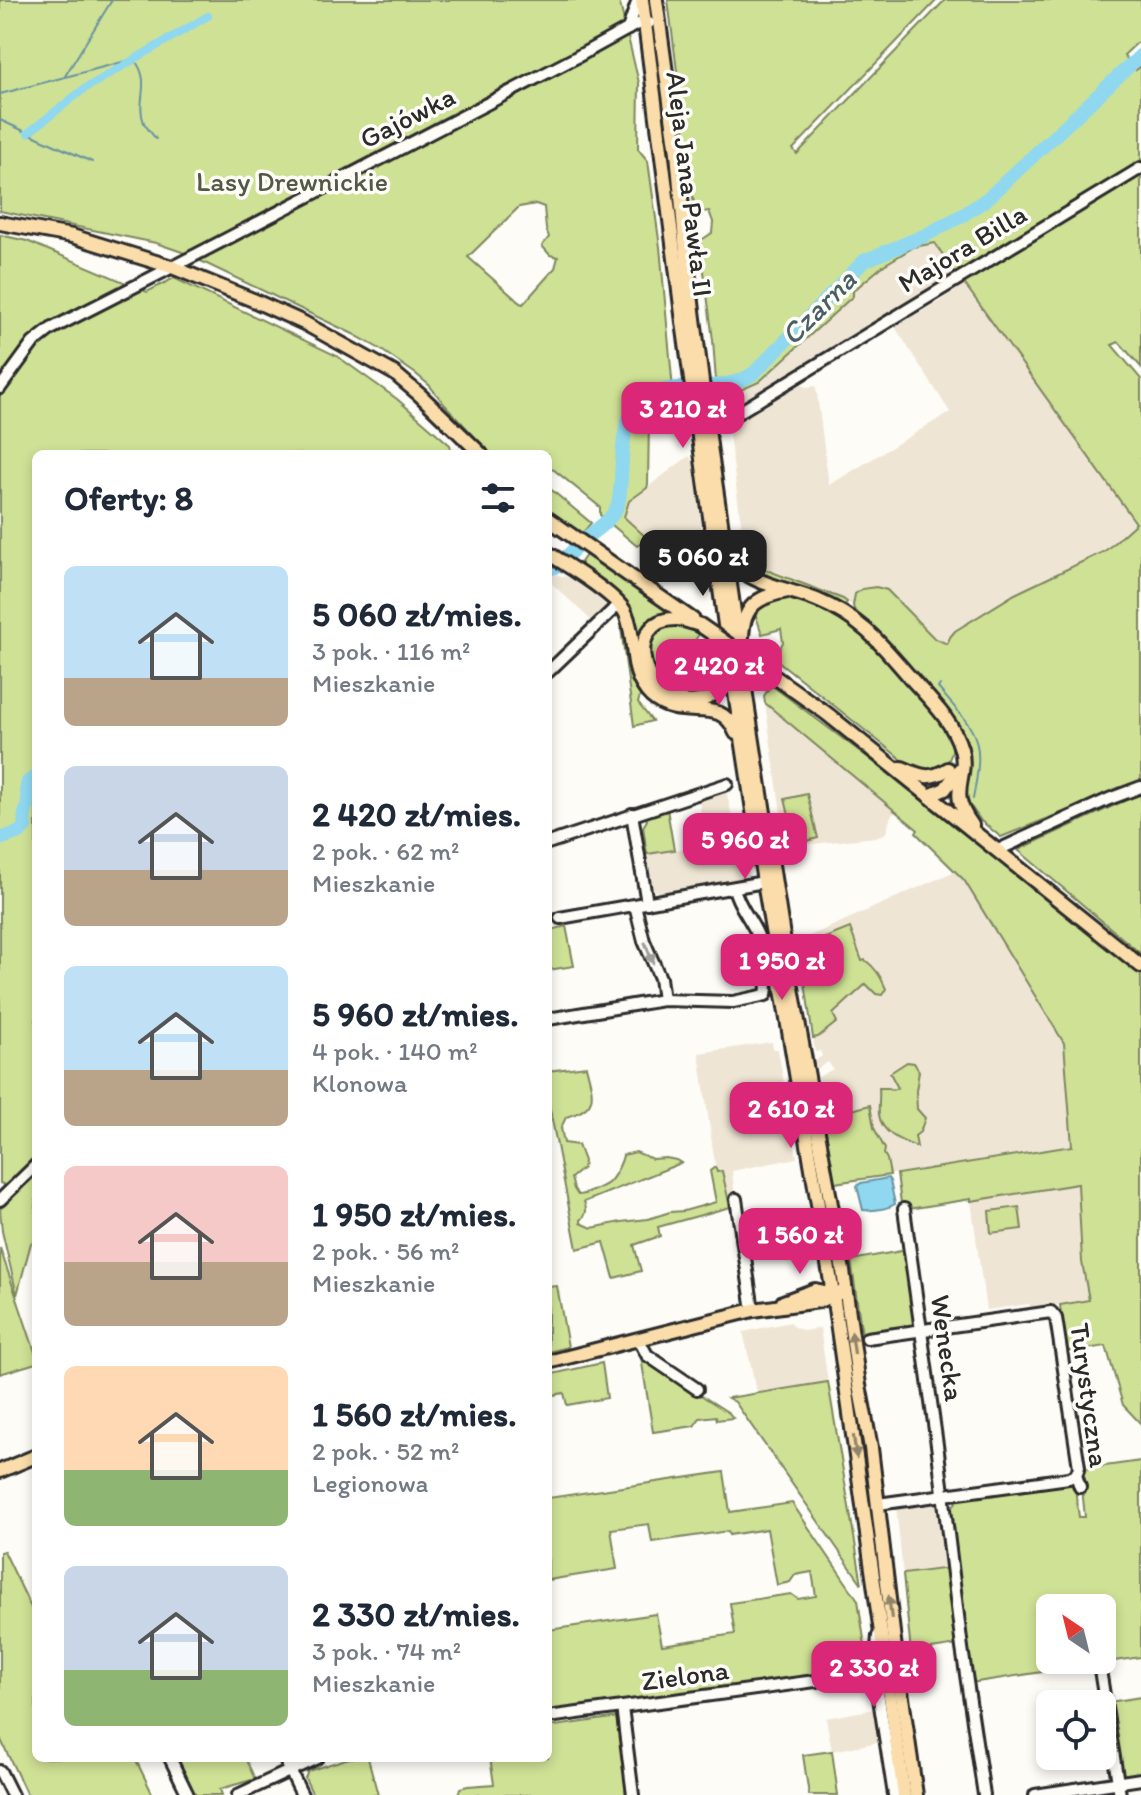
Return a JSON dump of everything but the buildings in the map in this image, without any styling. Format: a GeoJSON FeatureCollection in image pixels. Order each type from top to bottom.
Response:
{"type":"FeatureCollection","features":[{"type":"Feature","properties":{"kind":"main road","name":"Aleja Jana Pawła II"},"geometry":{"type":"LineString","coordinates":[[640,0],[681,308],[696,372]]}},
{"type":"Feature","properties":{"kind":"main road","name":"Aleja Jana Pawła II"},"geometry":{"type":"LineString","coordinates":[[656,0],[688,219],[696,372]]}},
{"type":"Feature","properties":{"kind":"main road"},"geometry":{"type":"LineString","coordinates":[[0,223],[72,236],[172,267],[304,323],[382,366],[420,395],[476,450]]}},
{"type":"Feature","properties":{"kind":"main road"},"geometry":{"type":"LineString","coordinates":[[696,372],[744,755],[764,882],[871,1448],[916,1795]]}},
{"type":"Feature","properties":{"kind":"main road"},"geometry":{"type":"LineString","coordinates":[[699,397],[707,422],[785,949],[840,1292],[879,1618],[904,1795]]}},
{"type":"Feature","properties":{"kind":"main road"},"geometry":{"type":"LineString","coordinates":[[552,522],[826,713],[1141,966]]}},
{"type":"Feature","properties":{"kind":"main road"},"geometry":{"type":"LineString","coordinates":[[726,549],[737,569],[744,574],[828,605],[864,627],[888,651],[944,717],[958,739],[954,769],[960,804],[983,838]]}},
{"type":"Feature","properties":{"kind":"main road"},"geometry":{"type":"LineString","coordinates":[[552,556],[619,604],[627,615],[634,665],[638,677],[654,698],[672,708],[718,711],[730,721],[744,755]]}},
{"type":"Feature","properties":{"kind":"main road"},"geometry":{"type":"LineString","coordinates":[[742,667],[743,626],[750,608],[764,597],[788,591]]}},
{"type":"Feature","properties":{"kind":"main road"},"geometry":{"type":"LineString","coordinates":[[700,625],[670,620],[659,623],[649,632],[643,658],[647,673],[656,686],[682,701],[707,698],[720,687],[729,654]]}},
{"type":"Feature","properties":{"kind":"main road"},"geometry":{"type":"LineString","coordinates":[[885,760],[921,777],[954,769]]}},
{"type":"Feature","properties":{"kind":"main road"},"geometry":{"type":"LineString","coordinates":[[929,796],[954,769]]}},
{"type":"Feature","properties":{"kind":"main road"},"geometry":{"type":"LineString","coordinates":[[552,1361],[770,1307],[815,1290],[840,1292]]}},
{"type":"Feature","properties":{"kind":"main road"},"geometry":{"type":"LineString","coordinates":[[0,1471],[32,1458]]}},
{"type":"Feature","properties":{"kind":"street"},"geometry":{"type":"LineString","coordinates":[[640,0],[623,32],[639,36],[648,50]]}},
{"type":"Feature","properties":{"kind":"street"},"geometry":{"type":"LineString","coordinates":[[645,22],[655,27],[661,37]]}},
{"type":"Feature","properties":{"kind":"street","name":"Gajówka"},"geometry":{"type":"LineString","coordinates":[[0,388],[33,343],[51,329],[645,22]]}},
{"type":"Feature","properties":{"kind":"street","name":"Majora Billa"},"geometry":{"type":"LineString","coordinates":[[707,422],[736,414],[1141,168]]}},
{"type":"Feature","properties":{"kind":"street"},"geometry":{"type":"LineString","coordinates":[[552,668],[619,604]]}},
{"type":"Feature","properties":{"kind":"street"},"geometry":{"type":"LineString","coordinates":[[552,842],[727,784]]}},
{"type":"Feature","properties":{"kind":"street"},"geometry":{"type":"LineString","coordinates":[[998,850],[1141,787]]}},
{"type":"Feature","properties":{"kind":"street"},"geometry":{"type":"LineString","coordinates":[[632,814],[647,903]]}},
{"type":"Feature","properties":{"kind":"street"},"geometry":{"type":"LineString","coordinates":[[560,918],[764,882]]}},
{"type":"Feature","properties":{"kind":"street"},"geometry":{"type":"LineString","coordinates":[[552,1018],[663,1000],[733,1002],[766,995],[768,987],[760,943],[734,888]]}},
{"type":"Feature","properties":{"kind":"street"},"geometry":{"type":"LineString","coordinates":[[635,905],[644,941],[660,978],[663,1000]]}},
{"type":"Feature","properties":{"kind":"street"},"geometry":{"type":"LineString","coordinates":[[0,1200],[32,1169]]}},
{"type":"Feature","properties":{"kind":"street"},"geometry":{"type":"LineString","coordinates":[[736,1199],[753,1310]]}},
{"type":"Feature","properties":{"kind":"street","name":"Wenecka"},"geometry":{"type":"LineString","coordinates":[[904,1209],[984,1795]]}},
{"type":"Feature","properties":{"kind":"street","name":"Turystyczna"},"geometry":{"type":"LineString","coordinates":[[921,1329],[1051,1312],[1056,1318],[1062,1349],[1079,1467],[1076,1475],[1080,1487]]}},
{"type":"Feature","properties":{"kind":"street"},"geometry":{"type":"LineString","coordinates":[[867,1338],[921,1329]]}},
{"type":"Feature","properties":{"kind":"street"},"geometry":{"type":"LineString","coordinates":[[639,1340],[647,1355],[697,1389]]}},
{"type":"Feature","properties":{"kind":"street"},"geometry":{"type":"LineString","coordinates":[[878,1504],[1076,1475]]}},
{"type":"Feature","properties":{"kind":"street"},"geometry":{"type":"LineString","coordinates":[[879,1618],[875,1673],[894,1795]]}},
{"type":"Feature","properties":{"kind":"street","name":"Zielona"},"geometry":{"type":"LineString","coordinates":[[552,1716],[875,1673]]}},
{"type":"Feature","properties":{"kind":"street"},"geometry":{"type":"LineString","coordinates":[[1101,1674],[1120,1795]]}},
{"type":"Feature","properties":{"kind":"street"},"geometry":{"type":"LineString","coordinates":[[622,1707],[633,1795]]}},
{"type":"Feature","properties":{"kind":"street"},"geometry":{"type":"LineString","coordinates":[[172,1762],[188,1795]]}},
{"type":"Feature","properties":{"kind":"street"},"geometry":{"type":"LineString","coordinates":[[286,1762],[302,1795]]}},
{"type":"Feature","properties":{"kind":"street"},"geometry":{"type":"LineString","coordinates":[[238,1795],[309,1762]]}},
{"type":"Feature","properties":{"kind":"street"},"geometry":{"type":"LineString","coordinates":[[0,1771],[12,1795]]}},
{"type":"Feature","properties":{"kind":"street"},"geometry":{"type":"LineString","coordinates":[[1035,1795],[1141,1779]]}},
{"type":"Feature","properties":{"kind":"shaded area"},"geometry":{"type":"Polygon","coordinates":[[[935,243],[955,273],[726,411],[724,404],[719,404],[717,395],[759,382],[884,265],[914,247],[935,243]]]}},
{"type":"Feature","properties":{"kind":"shaded area"},"geometry":{"type":"Polygon","coordinates":[[[964,283],[1137,523],[1105,551],[1015,594],[955,630],[947,645],[934,639],[887,590],[855,594],[853,606],[843,599],[761,567],[744,539],[728,427],[799,382],[805,387],[816,386],[829,485],[950,412],[895,327],[964,283]]]}},
{"type":"Feature","properties":{"kind":"shaded area"},"geometry":{"type":"Polygon","coordinates":[[[689,456],[695,464],[703,543],[673,574],[656,561],[660,556],[659,549],[623,517],[629,501],[689,456]]]}},
{"type":"Feature","properties":{"kind":"shaded area"},"geometry":{"type":"Polygon","coordinates":[[[552,574],[580,580],[612,604],[593,622],[552,584],[552,574]]]}},
{"type":"Feature","properties":{"kind":"shaded area"},"geometry":{"type":"Polygon","coordinates":[[[765,703],[896,811],[891,816],[886,833],[875,837],[786,847],[765,703]]]}},
{"type":"Feature","properties":{"kind":"shaded area"},"geometry":{"type":"Polygon","coordinates":[[[726,790],[748,875],[743,881],[659,894],[653,889],[647,854],[705,845],[699,799],[726,790]]]}},
{"type":"Feature","properties":{"kind":"shaded area"},"geometry":{"type":"Polygon","coordinates":[[[955,871],[964,880],[1064,1043],[1072,1146],[834,1183],[818,1077],[833,1069],[828,1062],[817,1069],[815,1061],[822,1056],[820,1051],[815,1052],[799,941],[955,871]]]}},
{"type":"Feature","properties":{"kind":"shaded area"},"geometry":{"type":"Polygon","coordinates":[[[772,1042],[773,1049],[778,1049],[797,1158],[732,1171],[736,1206],[730,1207],[722,1172],[716,1172],[699,1053],[772,1042]]]}},
{"type":"Feature","properties":{"kind":"shaded area"},"geometry":{"type":"Polygon","coordinates":[[[1078,1184],[1082,1262],[1089,1300],[1031,1309],[1029,1304],[986,1310],[971,1201],[1078,1184]]]}},
{"type":"Feature","properties":{"kind":"shaded area"},"geometry":{"type":"Polygon","coordinates":[[[791,1322],[792,1326],[804,1331],[820,1328],[828,1382],[757,1392],[743,1332],[791,1322]]]}},
{"type":"Feature","properties":{"kind":"shaded area"},"geometry":{"type":"Polygon","coordinates":[[[930,1500],[943,1513],[949,1568],[903,1574],[896,1506],[930,1500]]]}},
{"type":"Feature","properties":{"kind":"shaded area"},"geometry":{"type":"Polygon","coordinates":[[[875,1709],[880,1742],[832,1751],[826,1718],[875,1709]]]}},
{"type":"Feature","properties":{"kind":"green space"},"geometry":{"type":"Polygon","coordinates":[[[0,0],[619,0],[639,83],[638,149],[648,161],[660,247],[675,412],[659,412],[649,418],[647,488],[629,501],[624,517],[648,539],[637,546],[600,515],[600,507],[552,469],[552,450],[487,450],[429,385],[380,349],[182,252],[156,243],[0,211],[0,0]],[[536,204],[519,207],[468,257],[523,304],[555,268],[558,257],[550,255],[542,246],[549,237],[544,207],[536,204]]]}},
{"type":"Feature","properties":{"kind":"green space"},"geometry":{"type":"Polygon","coordinates":[[[668,0],[937,0],[793,149],[797,154],[945,0],[1141,0],[1141,39],[1124,55],[1136,70],[1141,66],[1141,161],[955,273],[935,243],[914,247],[884,265],[853,291],[853,296],[759,382],[717,395],[700,241],[712,233],[713,222],[709,211],[695,213],[668,0]]]}},
{"type":"Feature","properties":{"kind":"green space"},"geometry":{"type":"Polygon","coordinates":[[[1141,176],[1141,367],[1119,342],[1112,345],[1141,379],[1141,781],[1001,837],[981,821],[972,808],[966,808],[963,783],[969,750],[963,733],[932,694],[856,614],[853,606],[855,594],[862,589],[876,587],[887,590],[934,638],[947,644],[955,631],[1015,594],[1105,551],[1136,523],[964,283],[1141,176]]]}},
{"type":"Feature","properties":{"kind":"green space","name":"Lasy Drewnickie"},"geometry":{"type":"Polygon","coordinates":[[[0,235],[27,241],[147,292],[174,278],[337,356],[397,399],[450,445],[451,450],[32,450],[32,1161],[7,1186],[0,1183],[0,235]]]}},
{"type":"Feature","properties":{"kind":"green space"},"geometry":{"type":"Polygon","coordinates":[[[552,490],[591,523],[581,535],[552,514],[552,490]]]}},
{"type":"Feature","properties":{"kind":"green space"},"geometry":{"type":"Polygon","coordinates":[[[749,547],[761,568],[843,599],[846,604],[747,570],[748,559],[743,550],[749,547]]]}},
{"type":"Feature","properties":{"kind":"green space"},"geometry":{"type":"Polygon","coordinates":[[[586,555],[673,612],[650,620],[635,643],[632,623],[577,568],[586,555]]]}},
{"type":"Feature","properties":{"kind":"green space"},"geometry":{"type":"Polygon","coordinates":[[[782,597],[815,605],[838,616],[887,659],[946,729],[952,746],[947,764],[929,773],[906,763],[778,661],[783,642],[781,629],[762,634],[754,610],[759,605],[782,597]]]}},
{"type":"Feature","properties":{"kind":"green space"},"geometry":{"type":"Polygon","coordinates":[[[619,613],[630,674],[641,692],[638,703],[652,721],[634,726],[619,613]]]}},
{"type":"Feature","properties":{"kind":"green space"},"geometry":{"type":"Polygon","coordinates":[[[664,625],[682,625],[699,634],[693,644],[700,648],[710,642],[713,644],[711,690],[700,696],[685,697],[662,686],[647,658],[653,635],[664,625]]]}},
{"type":"Feature","properties":{"kind":"green space"},"geometry":{"type":"Polygon","coordinates":[[[771,685],[870,759],[1141,975],[1141,1424],[1123,1405],[1106,1346],[1065,1352],[1060,1305],[1089,1300],[1082,1262],[1078,1184],[902,1210],[897,1174],[1072,1146],[1064,1043],[964,880],[916,833],[918,830],[765,703],[764,696],[771,685]]]}},
{"type":"Feature","properties":{"kind":"green space"},"geometry":{"type":"Polygon","coordinates":[[[1141,793],[1141,954],[1018,850],[1141,793]]]}},
{"type":"Feature","properties":{"kind":"green space"},"geometry":{"type":"Polygon","coordinates":[[[807,794],[818,838],[796,844],[785,799],[807,794]]]}},
{"type":"Feature","properties":{"kind":"green space"},"geometry":{"type":"Polygon","coordinates":[[[667,809],[674,850],[647,854],[643,827],[646,816],[667,809]]]}},
{"type":"Feature","properties":{"kind":"green space"},"geometry":{"type":"Polygon","coordinates":[[[566,926],[574,966],[552,969],[552,930],[566,926]]]}},
{"type":"Feature","properties":{"kind":"green space"},"geometry":{"type":"Polygon","coordinates":[[[850,928],[862,961],[865,960],[875,970],[886,989],[882,995],[876,994],[866,984],[833,1014],[837,1022],[813,1038],[800,948],[850,928]]]}},
{"type":"Feature","properties":{"kind":"green space"},"geometry":{"type":"Polygon","coordinates":[[[907,1062],[914,1063],[919,1071],[917,1109],[925,1118],[920,1132],[915,1136],[917,1147],[888,1132],[879,1115],[879,1088],[898,1088],[890,1073],[907,1062]]]}},
{"type":"Feature","properties":{"kind":"green space"},"geometry":{"type":"Polygon","coordinates":[[[586,1066],[592,1092],[589,1104],[566,1117],[561,1128],[564,1143],[578,1145],[584,1161],[583,1168],[571,1178],[578,1195],[608,1183],[623,1155],[636,1152],[652,1159],[666,1158],[681,1163],[584,1202],[586,1212],[581,1223],[592,1228],[648,1219],[716,1202],[710,1171],[715,1167],[717,1172],[722,1171],[730,1207],[658,1227],[660,1236],[634,1245],[641,1271],[614,1278],[604,1242],[577,1249],[552,1120],[552,1070],[586,1066]]]}},
{"type":"Feature","properties":{"kind":"green space"},"geometry":{"type":"Polygon","coordinates":[[[839,1086],[848,1111],[870,1105],[874,1128],[885,1149],[890,1175],[834,1183],[820,1094],[839,1086]]]}},
{"type":"Feature","properties":{"kind":"green space"},"geometry":{"type":"Polygon","coordinates":[[[32,1179],[32,1243],[17,1295],[2,1231],[0,1209],[32,1179]]]}},
{"type":"Feature","properties":{"kind":"green space"},"geometry":{"type":"Polygon","coordinates":[[[1019,1207],[1022,1229],[991,1233],[989,1211],[1019,1207]]]}},
{"type":"Feature","properties":{"kind":"green space"},"geometry":{"type":"Polygon","coordinates":[[[0,1248],[32,1343],[32,1364],[0,1374],[0,1248]]]}},
{"type":"Feature","properties":{"kind":"green space"},"geometry":{"type":"Polygon","coordinates":[[[907,1250],[917,1328],[862,1335],[851,1260],[907,1250]]]}},
{"type":"Feature","properties":{"kind":"green space"},"geometry":{"type":"Polygon","coordinates":[[[557,1286],[568,1347],[552,1351],[552,1287],[557,1286]]]}},
{"type":"Feature","properties":{"kind":"green space"},"geometry":{"type":"Polygon","coordinates":[[[641,1357],[733,1418],[700,1418],[694,1426],[653,1432],[641,1357]]]}},
{"type":"Feature","properties":{"kind":"green space"},"geometry":{"type":"Polygon","coordinates":[[[602,1363],[607,1398],[567,1405],[564,1393],[552,1395],[552,1374],[602,1363]]]}},
{"type":"Feature","properties":{"kind":"green space"},"geometry":{"type":"Polygon","coordinates":[[[828,1382],[862,1584],[735,1402],[728,1398],[828,1382]]]}},
{"type":"Feature","properties":{"kind":"green space"},"geometry":{"type":"Polygon","coordinates":[[[1141,1461],[1141,1657],[1116,1661],[1116,1594],[1036,1594],[1036,1673],[970,1683],[948,1510],[959,1498],[1069,1483],[1075,1488],[1079,1517],[1085,1517],[1082,1488],[1085,1487],[1083,1469],[1141,1461]]]}},
{"type":"Feature","properties":{"kind":"green space"},"geometry":{"type":"Polygon","coordinates":[[[724,1472],[730,1512],[792,1503],[858,1600],[867,1659],[861,1667],[552,1713],[552,1629],[656,1614],[662,1645],[735,1634],[730,1603],[791,1594],[798,1599],[816,1596],[812,1572],[795,1575],[790,1582],[777,1585],[767,1529],[652,1542],[649,1524],[611,1529],[617,1569],[552,1579],[552,1497],[724,1472]]]}},
{"type":"Feature","properties":{"kind":"green space"},"geometry":{"type":"Polygon","coordinates":[[[4,1551],[32,1610],[32,1762],[137,1762],[153,1795],[27,1795],[0,1738],[0,1552],[4,1551]]]}},
{"type":"Feature","properties":{"kind":"green space"},"geometry":{"type":"Polygon","coordinates":[[[949,1568],[958,1645],[911,1652],[903,1574],[949,1568]]]}},
{"type":"Feature","properties":{"kind":"green space"},"geometry":{"type":"Polygon","coordinates":[[[1141,1697],[1141,1774],[1121,1777],[1116,1746],[1116,1701],[1141,1697]]]}},
{"type":"Feature","properties":{"kind":"green space"},"geometry":{"type":"Polygon","coordinates":[[[619,1717],[630,1795],[458,1795],[460,1788],[494,1784],[491,1762],[552,1762],[552,1726],[619,1717]]]}},
{"type":"Feature","properties":{"kind":"green space"},"geometry":{"type":"Polygon","coordinates":[[[832,1751],[838,1795],[809,1795],[803,1755],[832,1751]]]}},
{"type":"Feature","properties":{"kind":"green space"},"geometry":{"type":"Polygon","coordinates":[[[174,1762],[247,1762],[255,1779],[220,1789],[222,1795],[191,1795],[174,1762]]]}},
{"type":"Feature","properties":{"kind":"green space"},"geometry":{"type":"Polygon","coordinates":[[[336,1762],[369,1762],[378,1795],[313,1795],[305,1778],[308,1771],[336,1762]]]}},
{"type":"Feature","properties":{"kind":"water"},"geometry":{"type":"Polygon","coordinates":[[[888,1178],[895,1204],[863,1210],[857,1186],[888,1178]]]}},
{"type":"Feature","properties":{"kind":"waterway"},"geometry":{"type":"LineString","coordinates":[[65,76],[112,0]]}},
{"type":"Feature","properties":{"kind":"waterway"},"geometry":{"type":"LineString","coordinates":[[28,133],[84,89],[208,16]]}},
{"type":"Feature","properties":{"kind":"waterway","name":"Czarna"},"geometry":{"type":"LineString","coordinates":[[552,568],[616,510],[626,428],[635,408],[662,391],[725,384],[754,373],[864,261],[926,235],[988,198],[1141,55]]}},
{"type":"Feature","properties":{"kind":"waterway"},"geometry":{"type":"LineString","coordinates":[[0,94],[134,59],[142,76],[144,123],[156,139]]}},
{"type":"Feature","properties":{"kind":"waterway"},"geometry":{"type":"LineString","coordinates":[[0,120],[92,162]]}},
{"type":"Feature","properties":{"kind":"waterway"},"geometry":{"type":"LineString","coordinates":[[940,685],[938,688],[962,716],[975,738],[978,762],[973,799]]}},
{"type":"Feature","properties":{"kind":"waterway","name":"Czarna"},"geometry":{"type":"LineString","coordinates":[[0,839],[25,827],[27,785],[32,780]]}}]}
